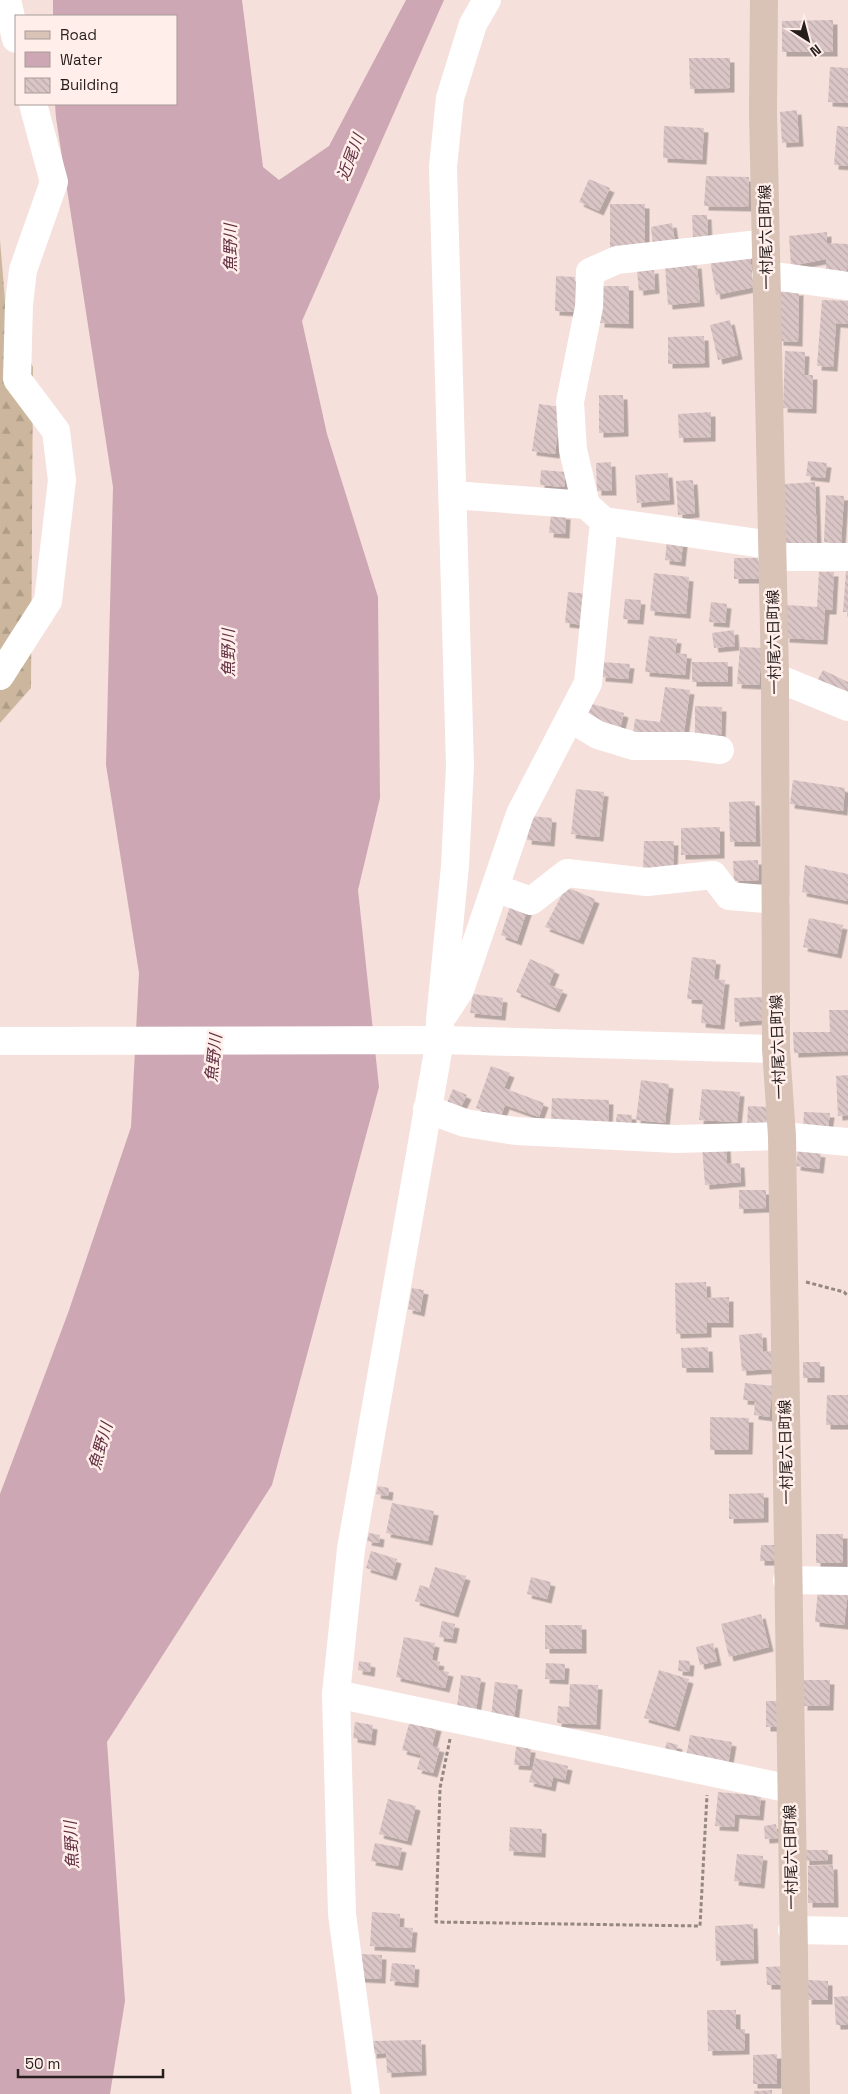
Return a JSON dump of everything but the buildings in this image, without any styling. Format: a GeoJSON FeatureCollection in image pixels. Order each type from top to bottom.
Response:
{"type":"FeatureCollection","features":[{"type":"Feature","properties":{"kind":"main road","name":"一村尾六日町線"},"geometry":{"type":"LineString","coordinates":[[764,0],[766,275],[776,677],[776,1049],[782,1136],[792,1930],[796,2094]]}},
{"type":"Feature","properties":{"kind":"street"},"geometry":{"type":"LineString","coordinates":[[6,0],[15,35]]}},
{"type":"Feature","properties":{"kind":"street"},"geometry":{"type":"LineString","coordinates":[[366,2094],[342,1914],[336,1694],[352,1549],[440,1030],[455,866],[460,766],[443,167],[450,98],[473,24],[487,0]]}},
{"type":"Feature","properties":{"kind":"street"},"geometry":{"type":"LineString","coordinates":[[0,676],[48,601],[62,480],[56,431],[17,379],[19,304],[23,270],[54,182],[33,105]]}},
{"type":"Feature","properties":{"kind":"street"},"geometry":{"type":"LineString","coordinates":[[440,1030],[460,990],[520,814],[588,683],[595,513],[574,450],[570,402],[589,307],[590,272],[617,260],[766,243]]}},
{"type":"Feature","properties":{"kind":"street"},"geometry":{"type":"LineString","coordinates":[[766,275],[848,286]]}},
{"type":"Feature","properties":{"kind":"street"},"geometry":{"type":"LineString","coordinates":[[453,495],[595,513],[772,551],[848,557]]}},
{"type":"Feature","properties":{"kind":"street"},"geometry":{"type":"LineString","coordinates":[[776,677],[848,707]]}},
{"type":"Feature","properties":{"kind":"street"},"geometry":{"type":"LineString","coordinates":[[570,718],[598,735],[634,746],[689,746],[720,750]]}},
{"type":"Feature","properties":{"kind":"street"},"geometry":{"type":"LineString","coordinates":[[494,888],[531,902],[567,873],[647,882],[713,875],[729,896],[776,900]]}},
{"type":"Feature","properties":{"kind":"street"},"geometry":{"type":"LineString","coordinates":[[0,1041],[440,1030],[776,1049]]}},
{"type":"Feature","properties":{"kind":"street"},"geometry":{"type":"LineString","coordinates":[[427,1109],[465,1123],[516,1131],[676,1139],[782,1136],[848,1142]]}},
{"type":"Feature","properties":{"kind":"street"},"geometry":{"type":"LineString","coordinates":[[788,1580],[848,1581]]}},
{"type":"Feature","properties":{"kind":"street"},"geometry":{"type":"LineString","coordinates":[[336,1694],[790,1789]]}},
{"type":"Feature","properties":{"kind":"street"},"geometry":{"type":"LineString","coordinates":[[792,1930],[848,1931]]}},
{"type":"Feature","properties":{"kind":"path"},"geometry":{"type":"LineString","coordinates":[[784,1275],[844,1292],[848,1296]]}},
{"type":"Feature","properties":{"kind":"path"},"geometry":{"type":"LineString","coordinates":[[454,1719],[440,1788],[436,1922],[700,1926],[708,1772]]}},
{"type":"Feature","properties":{"kind":"green space"},"geometry":{"type":"Polygon","coordinates":[[[0,240],[6,312],[33,367],[31,688],[0,723],[0,240]]]}},
{"type":"Feature","properties":{"kind":"water"},"geometry":{"type":"Polygon","coordinates":[[[53,0],[242,0],[263,167],[279,180],[329,146],[406,0],[444,0],[302,321],[327,434],[378,597],[380,798],[358,890],[379,1087],[272,1485],[107,1742],[125,2001],[110,2094],[0,2094],[0,1494],[68,1313],[131,1127],[139,973],[106,765],[113,487],[55,105],[178,105],[178,15],[53,15],[53,0]]]}},
{"type":"Feature","properties":{"kind":"water label","name":"近尾川"},"geometry":{"type":"Point","coordinates":[350,157]}},
{"type":"Feature","properties":{"kind":"water label","name":"魚野川"},"geometry":{"type":"Point","coordinates":[230,248]}},
{"type":"Feature","properties":{"kind":"water label","name":"魚野川"},"geometry":{"type":"Point","coordinates":[228,653]}},
{"type":"Feature","properties":{"kind":"water label","name":"魚野川"},"geometry":{"type":"Point","coordinates":[213,1058]}},
{"type":"Feature","properties":{"kind":"water label","name":"魚野川"},"geometry":{"type":"Point","coordinates":[100,1446]}},
{"type":"Feature","properties":{"kind":"water label","name":"魚野川"},"geometry":{"type":"Point","coordinates":[71,1845]}}]}
